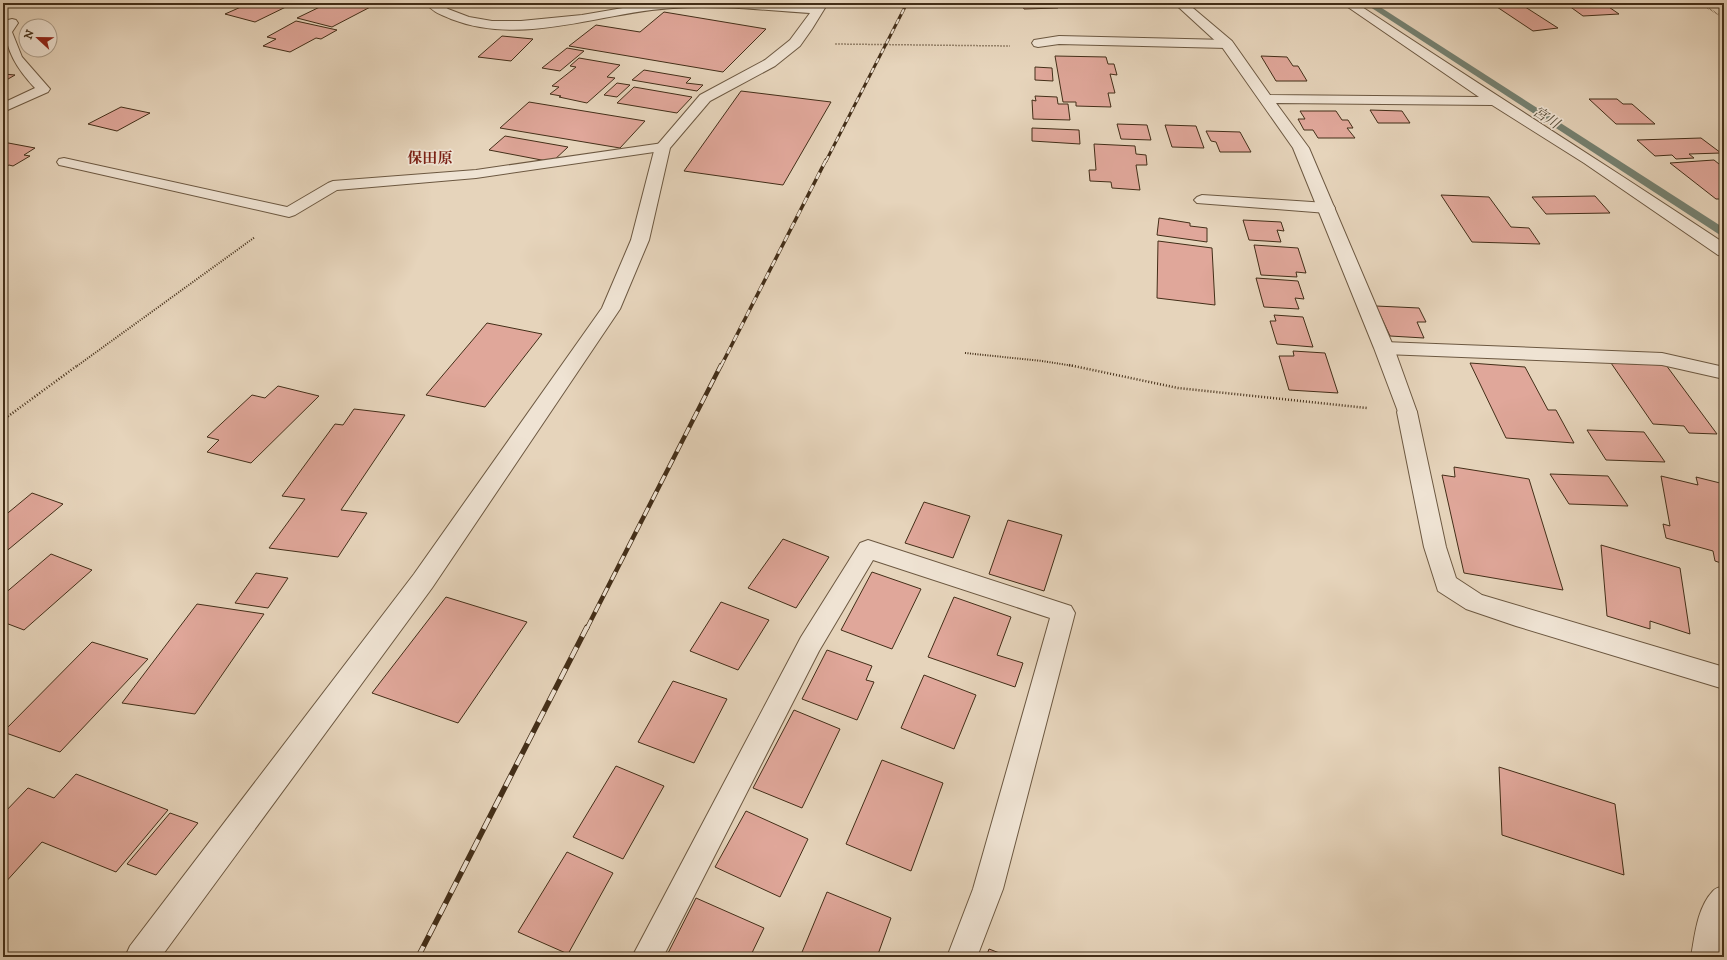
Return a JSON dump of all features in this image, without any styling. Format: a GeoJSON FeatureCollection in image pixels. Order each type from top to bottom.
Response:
{"type":"FeatureCollection","features":[{"type":"Feature","properties":{"kind":"street"},"geometry":{"type":"LineString","coordinates":[[141,957],[423,581],[611,308],[640,240],[663,147],[705,98],[770,63],[795,43],[806,29],[820,6],[712,3],[664,5],[578,19],[517,25],[483,24],[461,19],[444,12],[432,3]]}},
{"type":"Feature","properties":{"kind":"street"},"geometry":{"type":"LineString","coordinates":[[1180,3],[1227,44],[1301,148],[1384,348],[1407,412]]}},
{"type":"Feature","properties":{"kind":"street"},"geometry":{"type":"LineString","coordinates":[[1348,3],[1495,101],[1590,160],[1724,251]]}},
{"type":"Feature","properties":{"kind":"street"},"geometry":{"type":"LineString","coordinates":[[1267,99],[1495,101]]}},
{"type":"Feature","properties":{"kind":"street"},"geometry":{"type":"LineString","coordinates":[[1707,957],[1713,920],[1724,901]]}},
{"type":"Feature","properties":{"kind":"lane"},"geometry":{"type":"LineString","coordinates":[[3,108],[43,89],[17,63],[9,45],[6,32],[12,23]]}},
{"type":"Feature","properties":{"kind":"lane"},"geometry":{"type":"LineString","coordinates":[[1038,43],[1059,40],[1227,44]]}},
{"type":"Feature","properties":{"kind":"lane"},"geometry":{"type":"LineString","coordinates":[[64,162],[289,212],[333,186],[476,174],[663,147]]}},
{"type":"Feature","properties":{"kind":"lane"},"geometry":{"type":"LineString","coordinates":[[1202,200],[1327,208]]}},
{"type":"Feature","properties":{"kind":"lane"},"geometry":{"type":"LineString","coordinates":[[1384,348],[1662,359],[1724,373]]}},
{"type":"Feature","properties":{"kind":"lane"},"geometry":{"type":"LineString","coordinates":[[1407,412],[1435,547],[1446,584],[1474,602],[1724,678]]}},
{"type":"Feature","properties":{"kind":"lane"},"geometry":{"type":"LineString","coordinates":[[647,957],[810,644],[868,549],[1063,613],[988,889],[962,957]]}},
{"type":"Feature","properties":{"kind":"path"},"geometry":{"type":"LineString","coordinates":[[1700,3],[1724,18]]}},
{"type":"Feature","properties":{"kind":"path"},"geometry":{"type":"LineString","coordinates":[[795,43],[1004,46],[1038,43]]}},
{"type":"Feature","properties":{"kind":"path"},"geometry":{"type":"LineString","coordinates":[[3,420],[289,212]]}},
{"type":"Feature","properties":{"kind":"path"},"geometry":{"type":"LineString","coordinates":[[965,353],[1042,361],[1178,388],[1407,412]]}},
{"type":"Feature","properties":{"kind":"building"},"geometry":{"type":"Polygon","coordinates":[[[250,3],[294,3],[255,22],[225,14],[250,3]]]}},
{"type":"Feature","properties":{"kind":"building"},"geometry":{"type":"Polygon","coordinates":[[[328,3],[378,3],[332,27],[297,18],[328,3]]]}},
{"type":"Feature","properties":{"kind":"building"},"geometry":{"type":"Polygon","coordinates":[[[1021,3],[1055,3],[1058,8],[1024,9],[1021,3]]]}},
{"type":"Feature","properties":{"kind":"building"},"geometry":{"type":"Polygon","coordinates":[[[1491,3],[1519,3],[1558,28],[1533,31],[1491,3]]]}},
{"type":"Feature","properties":{"kind":"building"},"geometry":{"type":"Polygon","coordinates":[[[1565,3],[1603,3],[1619,14],[1583,16],[1565,3]]]}},
{"type":"Feature","properties":{"kind":"building"},"geometry":{"type":"Polygon","coordinates":[[[664,12],[766,29],[723,72],[569,46],[596,25],[640,32],[664,12]]]}},
{"type":"Feature","properties":{"kind":"building"},"geometry":{"type":"Polygon","coordinates":[[[296,21],[337,30],[321,39],[316,38],[290,52],[263,46],[276,39],[267,37],[296,21]]]}},
{"type":"Feature","properties":{"kind":"building"},"geometry":{"type":"Polygon","coordinates":[[[502,36],[533,39],[511,61],[478,57],[502,36]]]}},
{"type":"Feature","properties":{"kind":"building"},"geometry":{"type":"Polygon","coordinates":[[[567,48],[584,51],[560,71],[542,68],[567,48]]]}},
{"type":"Feature","properties":{"kind":"building"},"geometry":{"type":"Polygon","coordinates":[[[1055,56],[1106,57],[1108,64],[1114,64],[1117,75],[1110,74],[1115,93],[1108,93],[1111,107],[1076,106],[1076,102],[1063,102],[1055,56]]]}},
{"type":"Feature","properties":{"kind":"building"},"geometry":{"type":"Polygon","coordinates":[[[1261,56],[1287,57],[1293,66],[1298,66],[1307,81],[1276,81],[1261,56]]]}},
{"type":"Feature","properties":{"kind":"building"},"geometry":{"type":"Polygon","coordinates":[[[579,58],[620,65],[607,77],[615,78],[587,103],[550,94],[559,87],[552,86],[576,67],[570,66],[579,58]]]}},
{"type":"Feature","properties":{"kind":"building"},"geometry":{"type":"Polygon","coordinates":[[[1035,67],[1052,68],[1053,81],[1035,80],[1035,67]]]}},
{"type":"Feature","properties":{"kind":"building"},"geometry":{"type":"Polygon","coordinates":[[[644,70],[691,78],[686,83],[703,85],[697,91],[632,80],[644,70]]]}},
{"type":"Feature","properties":{"kind":"building"},"geometry":{"type":"Polygon","coordinates":[[[3,74],[15,75],[3,82],[3,74]]]}},
{"type":"Feature","properties":{"kind":"building"},"geometry":{"type":"Polygon","coordinates":[[[617,83],[630,85],[617,97],[604,95],[617,83]]]}},
{"type":"Feature","properties":{"kind":"building"},"geometry":{"type":"Polygon","coordinates":[[[634,87],[692,97],[677,113],[617,103],[634,87]]]}},
{"type":"Feature","properties":{"kind":"building"},"geometry":{"type":"Polygon","coordinates":[[[741,91],[831,102],[783,185],[684,171],[741,91]]]}},
{"type":"Feature","properties":{"kind":"building"},"geometry":{"type":"Polygon","coordinates":[[[1035,96],[1057,97],[1058,104],[1068,104],[1070,120],[1033,119],[1032,100],[1036,101],[1035,96]]]}},
{"type":"Feature","properties":{"kind":"building"},"geometry":{"type":"Polygon","coordinates":[[[1589,99],[1617,99],[1623,104],[1632,104],[1655,124],[1616,124],[1589,99]]]}},
{"type":"Feature","properties":{"kind":"building"},"geometry":{"type":"Polygon","coordinates":[[[529,102],[645,121],[620,148],[500,128],[529,102]]]}},
{"type":"Feature","properties":{"kind":"building"},"geometry":{"type":"Polygon","coordinates":[[[121,107],[150,113],[117,131],[88,124],[121,107]]]}},
{"type":"Feature","properties":{"kind":"building"},"geometry":{"type":"Polygon","coordinates":[[[1370,110],[1402,111],[1410,123],[1378,123],[1370,110]]]}},
{"type":"Feature","properties":{"kind":"building"},"geometry":{"type":"Polygon","coordinates":[[[1300,111],[1336,111],[1342,120],[1348,120],[1353,128],[1347,128],[1355,138],[1318,138],[1313,130],[1304,130],[1298,119],[1305,119],[1300,111]]]}},
{"type":"Feature","properties":{"kind":"building"},"geometry":{"type":"Polygon","coordinates":[[[1117,124],[1147,125],[1151,140],[1121,139],[1117,124]]]}},
{"type":"Feature","properties":{"kind":"building"},"geometry":{"type":"Polygon","coordinates":[[[1165,125],[1196,126],[1204,148],[1172,147],[1165,125]]]}},
{"type":"Feature","properties":{"kind":"building"},"geometry":{"type":"Polygon","coordinates":[[[1032,128],[1079,130],[1080,144],[1032,141],[1032,128]]]}},
{"type":"Feature","properties":{"kind":"building"},"geometry":{"type":"Polygon","coordinates":[[[1206,131],[1240,132],[1251,152],[1220,152],[1216,142],[1211,141],[1206,131]]]}},
{"type":"Feature","properties":{"kind":"building"},"geometry":{"type":"Polygon","coordinates":[[[505,136],[568,147],[552,162],[489,150],[505,136]]]}},
{"type":"Feature","properties":{"kind":"building"},"geometry":{"type":"Polygon","coordinates":[[[1701,138],[1721,153],[1689,154],[1694,158],[1676,159],[1672,155],[1655,156],[1637,140],[1701,138]]]}},
{"type":"Feature","properties":{"kind":"building"},"geometry":{"type":"Polygon","coordinates":[[[3,142],[35,148],[24,155],[30,156],[13,166],[9,165],[3,168],[3,142]]]}},
{"type":"Feature","properties":{"kind":"building"},"geometry":{"type":"Polygon","coordinates":[[[1094,144],[1135,146],[1136,154],[1146,155],[1147,165],[1136,165],[1140,190],[1112,188],[1111,182],[1090,181],[1089,170],[1096,170],[1094,144]]]}},
{"type":"Feature","properties":{"kind":"building"},"geometry":{"type":"Polygon","coordinates":[[[1714,160],[1724,168],[1724,199],[1716,199],[1670,163],[1714,160]]]}},
{"type":"Feature","properties":{"kind":"building"},"geometry":{"type":"Polygon","coordinates":[[[1441,195],[1489,197],[1511,227],[1529,228],[1540,244],[1472,242],[1441,195]]]}},
{"type":"Feature","properties":{"kind":"building"},"geometry":{"type":"Polygon","coordinates":[[[1595,196],[1610,213],[1546,214],[1532,197],[1595,196]]]}},
{"type":"Feature","properties":{"kind":"building"},"geometry":{"type":"Polygon","coordinates":[[[1159,218],[1190,223],[1190,226],[1207,228],[1207,242],[1157,235],[1159,218]]]}},
{"type":"Feature","properties":{"kind":"building"},"geometry":{"type":"Polygon","coordinates":[[[1243,220],[1281,222],[1284,231],[1277,230],[1281,242],[1249,240],[1243,220]]]}},
{"type":"Feature","properties":{"kind":"building"},"geometry":{"type":"Polygon","coordinates":[[[1158,241],[1212,248],[1215,305],[1157,298],[1158,241]]]}},
{"type":"Feature","properties":{"kind":"building"},"geometry":{"type":"Polygon","coordinates":[[[1254,245],[1298,248],[1306,273],[1296,272],[1297,277],[1261,275],[1254,245]]]}},
{"type":"Feature","properties":{"kind":"building"},"geometry":{"type":"Polygon","coordinates":[[[1256,278],[1298,281],[1304,299],[1295,298],[1299,309],[1264,307],[1256,278]]]}},
{"type":"Feature","properties":{"kind":"building"},"geometry":{"type":"Polygon","coordinates":[[[1376,306],[1419,308],[1426,322],[1417,322],[1424,338],[1390,336],[1376,306]]]}},
{"type":"Feature","properties":{"kind":"building"},"geometry":{"type":"Polygon","coordinates":[[[1274,315],[1303,317],[1313,347],[1277,344],[1270,321],[1276,321],[1274,315]]]}},
{"type":"Feature","properties":{"kind":"building"},"geometry":{"type":"Polygon","coordinates":[[[487,323],[542,334],[485,407],[426,395],[487,323]]]}},
{"type":"Feature","properties":{"kind":"building"},"geometry":{"type":"Polygon","coordinates":[[[1293,351],[1325,353],[1338,393],[1289,390],[1279,356],[1294,356],[1293,351]]]}},
{"type":"Feature","properties":{"kind":"building"},"geometry":{"type":"Polygon","coordinates":[[[1470,363],[1525,367],[1548,410],[1556,410],[1574,443],[1506,438],[1470,363]]]}},
{"type":"Feature","properties":{"kind":"building"},"geometry":{"type":"Polygon","coordinates":[[[1611,363],[1666,365],[1717,434],[1689,433],[1684,426],[1653,424],[1611,363]]]}},
{"type":"Feature","properties":{"kind":"building"},"geometry":{"type":"Polygon","coordinates":[[[278,386],[319,396],[251,463],[207,452],[219,440],[207,437],[252,395],[265,398],[278,386]]]}},
{"type":"Feature","properties":{"kind":"building"},"geometry":{"type":"Polygon","coordinates":[[[354,409],[405,415],[341,510],[367,513],[338,557],[269,548],[305,499],[282,496],[335,424],[343,425],[354,409]]]}},
{"type":"Feature","properties":{"kind":"building"},"geometry":{"type":"Polygon","coordinates":[[[1587,430],[1644,432],[1665,462],[1606,460],[1587,430]]]}},
{"type":"Feature","properties":{"kind":"building"},"geometry":{"type":"Polygon","coordinates":[[[1454,467],[1529,479],[1563,590],[1464,573],[1442,475],[1455,477],[1454,467]]]}},
{"type":"Feature","properties":{"kind":"building"},"geometry":{"type":"Polygon","coordinates":[[[1550,474],[1608,476],[1628,506],[1569,504],[1550,474]]]}},
{"type":"Feature","properties":{"kind":"building"},"geometry":{"type":"Polygon","coordinates":[[[1661,476],[1698,485],[1696,477],[1724,484],[1724,564],[1715,561],[1713,551],[1666,538],[1663,524],[1670,526],[1661,476]]]}},
{"type":"Feature","properties":{"kind":"building"},"geometry":{"type":"Polygon","coordinates":[[[32,493],[63,504],[3,554],[3,517],[32,493]]]}},
{"type":"Feature","properties":{"kind":"building"},"geometry":{"type":"Polygon","coordinates":[[[924,502],[970,516],[953,558],[905,543],[924,502]]]}},
{"type":"Feature","properties":{"kind":"building"},"geometry":{"type":"Polygon","coordinates":[[[1008,520],[1062,535],[1044,591],[989,574],[1008,520]]]}},
{"type":"Feature","properties":{"kind":"building"},"geometry":{"type":"Polygon","coordinates":[[[783,539],[829,557],[796,608],[748,588],[783,539]]]}},
{"type":"Feature","properties":{"kind":"building"},"geometry":{"type":"Polygon","coordinates":[[[1601,545],[1680,568],[1690,634],[1650,621],[1650,629],[1607,616],[1601,545]]]}},
{"type":"Feature","properties":{"kind":"building"},"geometry":{"type":"Polygon","coordinates":[[[51,554],[92,570],[24,630],[3,622],[3,595],[51,554]]]}},
{"type":"Feature","properties":{"kind":"building"},"geometry":{"type":"Polygon","coordinates":[[[872,572],[921,589],[892,649],[841,630],[872,572]]]}},
{"type":"Feature","properties":{"kind":"building"},"geometry":{"type":"Polygon","coordinates":[[[256,573],[288,578],[268,608],[235,603],[256,573]]]}},
{"type":"Feature","properties":{"kind":"building"},"geometry":{"type":"Polygon","coordinates":[[[446,597],[527,622],[458,723],[372,693],[446,597]]]}},
{"type":"Feature","properties":{"kind":"building"},"geometry":{"type":"Polygon","coordinates":[[[954,597],[1011,617],[997,655],[1023,663],[1015,687],[928,657],[954,597]]]}},
{"type":"Feature","properties":{"kind":"building"},"geometry":{"type":"Polygon","coordinates":[[[721,602],[769,620],[738,670],[690,651],[721,602]]]}},
{"type":"Feature","properties":{"kind":"building"},"geometry":{"type":"Polygon","coordinates":[[[197,604],[264,614],[195,714],[122,703],[197,604]]]}},
{"type":"Feature","properties":{"kind":"building"},"geometry":{"type":"Polygon","coordinates":[[[92,642],[148,659],[60,752],[3,732],[92,642]]]}},
{"type":"Feature","properties":{"kind":"building"},"geometry":{"type":"Polygon","coordinates":[[[827,650],[872,666],[866,680],[874,682],[857,720],[802,699],[827,650]]]}},
{"type":"Feature","properties":{"kind":"building"},"geometry":{"type":"Polygon","coordinates":[[[924,675],[976,695],[954,749],[901,728],[924,675]]]}},
{"type":"Feature","properties":{"kind":"building"},"geometry":{"type":"Polygon","coordinates":[[[673,681],[727,699],[694,763],[638,742],[673,681]]]}},
{"type":"Feature","properties":{"kind":"building"},"geometry":{"type":"Polygon","coordinates":[[[794,710],[840,729],[802,808],[753,788],[794,710]]]}},
{"type":"Feature","properties":{"kind":"building"},"geometry":{"type":"Polygon","coordinates":[[[882,760],[943,783],[911,871],[846,844],[882,760]]]}},
{"type":"Feature","properties":{"kind":"building"},"geometry":{"type":"Polygon","coordinates":[[[616,766],[664,786],[623,859],[573,837],[616,766]]]}},
{"type":"Feature","properties":{"kind":"building"},"geometry":{"type":"Polygon","coordinates":[[[1499,767],[1615,804],[1624,875],[1502,835],[1499,767]]]}},
{"type":"Feature","properties":{"kind":"building"},"geometry":{"type":"Polygon","coordinates":[[[76,774],[168,810],[116,872],[42,842],[3,885],[3,814],[28,788],[54,798],[76,774]]]}},
{"type":"Feature","properties":{"kind":"building"},"geometry":{"type":"Polygon","coordinates":[[[746,811],[808,839],[780,897],[715,867],[746,811]]]}},
{"type":"Feature","properties":{"kind":"building"},"geometry":{"type":"Polygon","coordinates":[[[170,813],[198,823],[156,875],[127,864],[170,813]]]}},
{"type":"Feature","properties":{"kind":"building"},"geometry":{"type":"Polygon","coordinates":[[[567,852],[613,873],[568,954],[518,932],[567,852]]]}},
{"type":"Feature","properties":{"kind":"building"},"geometry":{"type":"Polygon","coordinates":[[[827,892],[891,918],[877,957],[800,957],[827,892]]]}},
{"type":"Feature","properties":{"kind":"building"},"geometry":{"type":"Polygon","coordinates":[[[696,898],[764,928],[750,957],[666,957],[696,898]]]}},
{"type":"Feature","properties":{"kind":"building"},"geometry":{"type":"Polygon","coordinates":[[[989,949],[1010,957],[986,957],[989,949]]]}},
{"type":"Feature","properties":{"kind":"waterway","name":"宮川"},"geometry":{"type":"LineString","coordinates":[[1368,3],[1724,233]]}},
{"type":"Feature","properties":{"kind":"railway"},"geometry":{"type":"LineString","coordinates":[[826,161],[907,3]]}},
{"type":"Feature","properties":{"kind":"railway"},"geometry":{"type":"LineString","coordinates":[[721,366],[826,160]]}},
{"type":"Feature","properties":{"kind":"railway"},"geometry":{"type":"LineString","coordinates":[[587,628],[721,365]]}},
{"type":"Feature","properties":{"kind":"railway"},"geometry":{"type":"LineString","coordinates":[[418,957],[587,627]]}},
{"type":"Feature","properties":{"kind":"district","name":"保田原"},"geometry":{"type":"Point","coordinates":[430,158]}}]}
